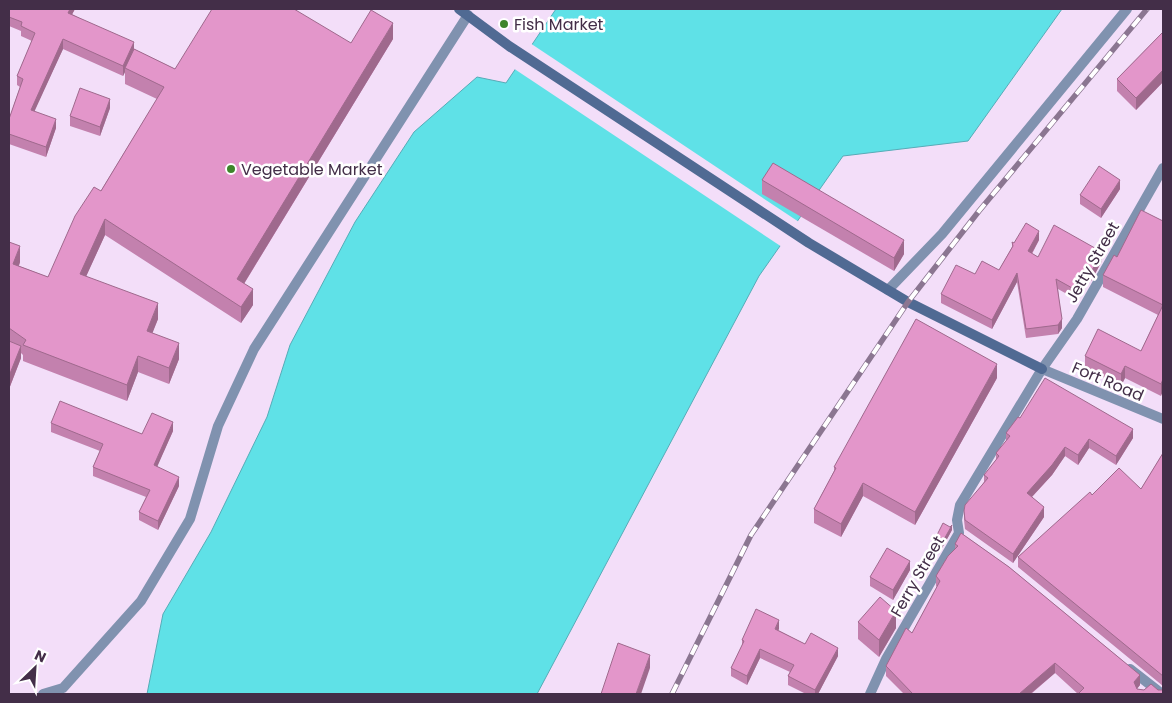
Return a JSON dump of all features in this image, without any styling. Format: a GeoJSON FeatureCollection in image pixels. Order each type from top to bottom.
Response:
{"type":"FeatureCollection","features":[{"type":"Feature","properties":{"kind":"street"},"geometry":{"type":"LineString","coordinates":[[459,9],[509,46],[809,243],[888,290],[981,340],[1042,369]]}},
{"type":"Feature","properties":{"kind":"street"},"geometry":{"type":"LineString","coordinates":[[888,290],[942,234],[1127,9]]}},
{"type":"Feature","properties":{"kind":"street"},"geometry":{"type":"LineString","coordinates":[[43,694],[64,688],[142,601],[190,520],[218,426],[254,349],[468,15]]}},
{"type":"Feature","properties":{"kind":"street","name":"Jetty Street"},"geometry":{"type":"LineString","coordinates":[[1042,369],[1077,319],[1163,168]]}},
{"type":"Feature","properties":{"kind":"street","name":"Fort Road"},"geometry":{"type":"LineString","coordinates":[[1042,369],[1163,419]]}},
{"type":"Feature","properties":{"kind":"street","name":"Ferry Street"},"geometry":{"type":"LineString","coordinates":[[870,694],[886,659],[963,536],[957,520],[960,505],[1042,369]]}},
{"type":"Feature","properties":{"kind":"street"},"geometry":{"type":"LineString","coordinates":[[1119,660],[1162,694]]}},
{"type":"Feature","properties":{"kind":"street"},"geometry":{"type":"LineString","coordinates":[[1141,694],[1149,685]]}},
{"type":"Feature","properties":{"kind":"shaded area"},"geometry":{"type":"Polygon","coordinates":[[[556,9],[1062,9],[968,141],[843,156],[759,276],[537,694],[147,694],[163,614],[211,532],[267,417],[290,345],[355,222],[414,132],[477,77],[506,83],[556,9]]]}},
{"type":"Feature","properties":{"kind":"pier"},"geometry":{"type":"Polygon","coordinates":[[[530,43],[799,222],[782,247],[513,68],[530,43]]]}},
{"type":"Feature","properties":{"kind":"building"},"geometry":{"type":"Polygon","coordinates":[[[9,9],[70,9],[68,13],[134,42],[123,66],[63,39],[31,110],[56,119],[46,147],[9,134],[9,119],[23,79],[17,76],[35,33],[21,26],[22,22],[9,17],[9,9]]]}},
{"type":"Feature","properties":{"kind":"building","name":"Vegetable Market"},"geometry":{"type":"Polygon","coordinates":[[[212,9],[294,9],[351,43],[371,10],[393,23],[237,279],[253,289],[241,307],[105,219],[80,274],[158,303],[147,331],[179,343],[169,368],[138,356],[127,385],[23,345],[26,340],[9,328],[9,242],[20,246],[13,264],[48,277],[75,216],[94,187],[101,191],[164,87],[125,68],[134,49],[175,69],[212,9]]]}},
{"type":"Feature","properties":{"kind":"building"},"geometry":{"type":"Polygon","coordinates":[[[1163,32],[1163,70],[1136,98],[1117,79],[1163,32]]]}},
{"type":"Feature","properties":{"kind":"building"},"geometry":{"type":"Polygon","coordinates":[[[80,88],[110,99],[100,127],[70,116],[80,88]]]}},
{"type":"Feature","properties":{"kind":"building"},"geometry":{"type":"Polygon","coordinates":[[[773,163],[904,240],[894,258],[762,180],[773,163]]]}},
{"type":"Feature","properties":{"kind":"building"},"geometry":{"type":"Polygon","coordinates":[[[1099,166],[1120,180],[1101,209],[1080,195],[1099,166]]]}},
{"type":"Feature","properties":{"kind":"building"},"geometry":{"type":"Polygon","coordinates":[[[1141,210],[1163,221],[1163,305],[1103,275],[1114,255],[1117,257],[1141,210]]]}},
{"type":"Feature","properties":{"kind":"building"},"geometry":{"type":"Polygon","coordinates":[[[1026,223],[1039,231],[1028,251],[1038,257],[1054,225],[1102,252],[1091,272],[1085,269],[1074,289],[1056,279],[1062,319],[1058,325],[1026,329],[1017,273],[992,320],[941,294],[956,265],[975,274],[982,261],[999,270],[1013,246],[1012,242],[1014,243],[1026,223]]]}},
{"type":"Feature","properties":{"kind":"building"},"geometry":{"type":"Polygon","coordinates":[[[1163,305],[1163,379],[1161,384],[1125,366],[1121,374],[1085,356],[1098,329],[1141,351],[1163,305]]]}},
{"type":"Feature","properties":{"kind":"building"},"geometry":{"type":"Polygon","coordinates":[[[916,319],[997,364],[915,512],[863,483],[841,524],[814,509],[836,468],[834,467],[916,319]]]}},
{"type":"Feature","properties":{"kind":"building"},"geometry":{"type":"Polygon","coordinates":[[[9,341],[21,346],[9,376],[9,341]]]}},
{"type":"Feature","properties":{"kind":"building"},"geometry":{"type":"Polygon","coordinates":[[[1045,378],[1133,429],[1116,456],[1089,439],[1078,455],[1065,447],[1027,493],[1044,507],[1013,554],[965,520],[965,505],[988,478],[984,475],[999,456],[996,453],[1010,436],[1006,433],[1018,417],[1020,418],[1045,378]]]}},
{"type":"Feature","properties":{"kind":"building"},"geometry":{"type":"Polygon","coordinates":[[[60,401],[142,434],[152,413],[173,422],[154,465],[179,477],[158,521],[139,512],[150,490],[93,467],[103,444],[51,423],[60,401]]]}},
{"type":"Feature","properties":{"kind":"building"},"geometry":{"type":"Polygon","coordinates":[[[1163,453],[1163,676],[1018,557],[1090,492],[1092,495],[1119,468],[1141,489],[1163,453]]]}},
{"type":"Feature","properties":{"kind":"building"},"geometry":{"type":"Polygon","coordinates":[[[943,523],[950,527],[952,525],[942,543],[935,539],[943,523]]]}},
{"type":"Feature","properties":{"kind":"building"},"geometry":{"type":"Polygon","coordinates":[[[961,533],[1009,567],[1140,675],[1134,682],[1137,689],[1144,690],[1151,684],[1158,690],[1163,690],[1163,694],[1078,694],[1084,688],[1055,663],[1019,694],[913,694],[886,666],[906,628],[912,633],[940,581],[936,576],[948,556],[958,546],[955,544],[961,533]]]}},
{"type":"Feature","properties":{"kind":"building"},"geometry":{"type":"Polygon","coordinates":[[[887,548],[910,561],[893,590],[870,577],[887,548]]]}},
{"type":"Feature","properties":{"kind":"building"},"geometry":{"type":"Polygon","coordinates":[[[880,597],[896,611],[879,640],[858,622],[880,597]]]}},
{"type":"Feature","properties":{"kind":"building"},"geometry":{"type":"Polygon","coordinates":[[[756,609],[779,620],[775,629],[805,644],[811,633],[838,648],[815,690],[788,676],[794,665],[760,649],[747,676],[731,668],[756,609]]]}},
{"type":"Feature","properties":{"kind":"building"},"geometry":{"type":"Polygon","coordinates":[[[618,643],[650,655],[636,694],[601,694],[618,643]]]}},
{"type":"Feature","properties":{"kind":"railway"},"geometry":{"type":"LineString","coordinates":[[672,694],[751,535],[908,302],[979,211],[1147,9]]}},
{"type":"Feature","properties":{"kind":"place","name":"Fish Market"},"geometry":{"type":"Point","coordinates":[504,24]}},
{"type":"Feature","properties":{"kind":"place","name":"Vegetable Market"},"geometry":{"type":"Point","coordinates":[231,169]}}]}
